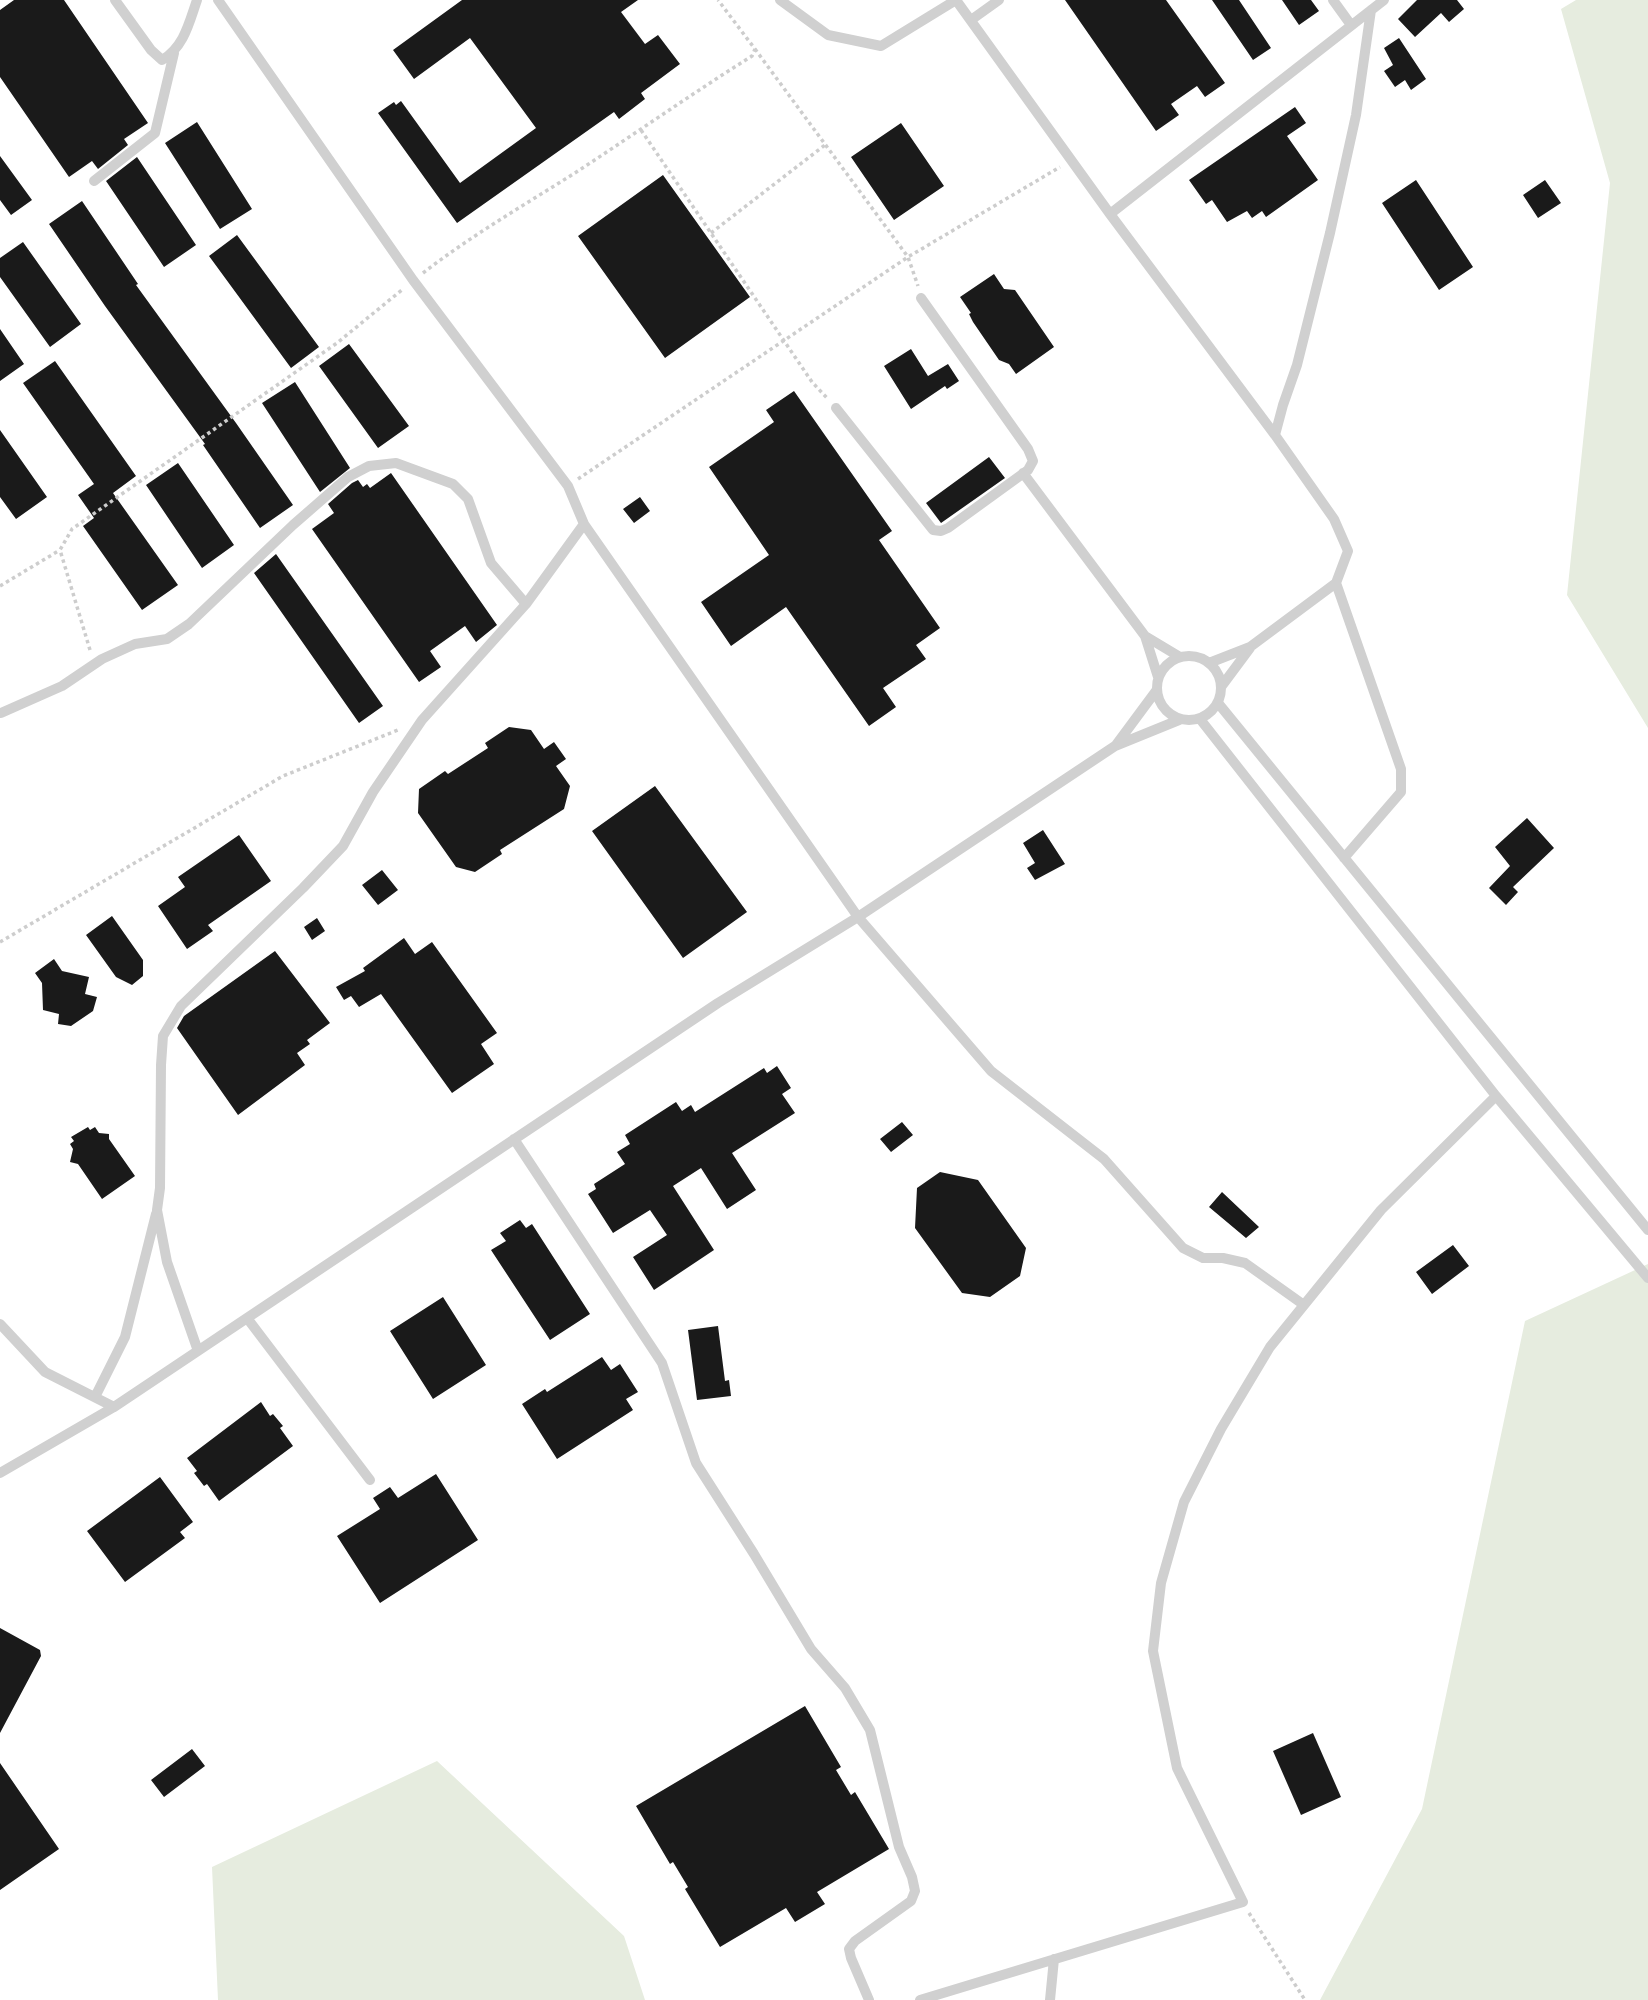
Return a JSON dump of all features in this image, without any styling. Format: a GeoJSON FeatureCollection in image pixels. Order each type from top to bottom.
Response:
{"type":"FeatureCollection","features":[{"type":"Feature","properties":{"kind":"lane"},"geometry":{"type":"LineString","coordinates":[[115,0],[151,50],[162,60],[174,53]]}},
{"type":"Feature","properties":{"kind":"lane"},"geometry":{"type":"LineString","coordinates":[[94,181],[155,133],[174,53],[197,0]]}},
{"type":"Feature","properties":{"kind":"lane"},"geometry":{"type":"LineString","coordinates":[[218,0],[413,280],[568,486],[583,524],[858,917],[991,1071],[1104,1159],[1183,1248],[1203,1258],[1223,1258],[1245,1263],[1304,1305]]}},
{"type":"Feature","properties":{"kind":"lane"},"geometry":{"type":"LineString","coordinates":[[780,0],[828,35],[881,46],[956,0],[1334,519],[1348,551],[1335,583],[1250,648],[1221,687]]}},
{"type":"Feature","properties":{"kind":"lane"},"geometry":{"type":"LineString","coordinates":[[971,20],[999,0]]}},
{"type":"Feature","properties":{"kind":"lane"},"geometry":{"type":"LineString","coordinates":[[1333,0],[1351,25]]}},
{"type":"Feature","properties":{"kind":"lane"},"geometry":{"type":"LineString","coordinates":[[1110,214],[1384,0]]}},
{"type":"Feature","properties":{"kind":"lane"},"geometry":{"type":"LineString","coordinates":[[1275,435],[1297,365],[1339,194],[1356,115],[1371,10]]}},
{"type":"Feature","properties":{"kind":"lane"},"geometry":{"type":"LineString","coordinates":[[836,408],[933,530],[948,528],[1023,473],[1033,461],[1028,449],[921,298]]}},
{"type":"Feature","properties":{"kind":"lane"},"geometry":{"type":"LineString","coordinates":[[0,713],[62,685],[95,664],[135,644],[167,639],[189,624],[348,477],[369,466],[396,463],[453,484],[468,499],[491,563],[526,604]]}},
{"type":"Feature","properties":{"kind":"lane"},"geometry":{"type":"LineString","coordinates":[[1023,473],[1144,636],[1158,677],[1156,691],[1115,746]]}},
{"type":"Feature","properties":{"kind":"lane"},"geometry":{"type":"LineString","coordinates":[[95,1397],[125,1337],[157,1210],[160,1188],[163,1036],[181,1006],[343,846],[373,792],[422,720],[526,604],[583,524]]}},
{"type":"Feature","properties":{"kind":"lane"},"geometry":{"type":"LineString","coordinates":[[1335,583],[1401,769],[1401,792],[1344,858]]}},
{"type":"Feature","properties":{"kind":"lane"},"geometry":{"type":"LineString","coordinates":[[1144,636],[1180,657]]}},
{"type":"Feature","properties":{"kind":"lane"},"geometry":{"type":"LineString","coordinates":[[1209,663],[1250,648]]}},
{"type":"Feature","properties":{"kind":"lane"},"geometry":{"type":"LineString","coordinates":[[0,1473],[114,1407],[718,1003],[858,917],[1115,746],[1179,720],[1200,719],[1207,716],[1218,703],[1221,687],[1218,674],[1209,663],[1190,656],[1180,657],[1170,661],[1158,677]]}},
{"type":"Feature","properties":{"kind":"lane"},"geometry":{"type":"LineString","coordinates":[[1156,691],[1163,709],[1179,720]]}},
{"type":"Feature","properties":{"kind":"lane"},"geometry":{"type":"LineString","coordinates":[[1218,703],[1648,1230]]}},
{"type":"Feature","properties":{"kind":"lane"},"geometry":{"type":"LineString","coordinates":[[1200,719],[1496,1096],[1648,1278]]}},
{"type":"Feature","properties":{"kind":"lane"},"geometry":{"type":"LineString","coordinates":[[920,2000],[1243,1902],[1177,1768],[1153,1651],[1161,1583],[1184,1502],[1221,1429],[1270,1347],[1381,1210],[1496,1096]]}},
{"type":"Feature","properties":{"kind":"lane"},"geometry":{"type":"LineString","coordinates":[[514,1139],[662,1363],[696,1463],[811,1649],[845,1688],[870,1730],[899,1847],[915,1891],[911,1901],[855,1941],[849,1949],[869,2000]]}},
{"type":"Feature","properties":{"kind":"lane"},"geometry":{"type":"LineString","coordinates":[[157,1210],[167,1262],[198,1350]]}},
{"type":"Feature","properties":{"kind":"lane"},"geometry":{"type":"LineString","coordinates":[[247,1318],[370,1480]]}},
{"type":"Feature","properties":{"kind":"lane"},"geometry":{"type":"LineString","coordinates":[[0,1324],[45,1372],[114,1407]]}},
{"type":"Feature","properties":{"kind":"lane"},"geometry":{"type":"LineString","coordinates":[[1050,2000],[1054,1959]]}},
{"type":"Feature","properties":{"kind":"path"},"geometry":{"type":"LineString","coordinates":[[718,0],[908,257],[921,298]]}},
{"type":"Feature","properties":{"kind":"path"},"geometry":{"type":"LineString","coordinates":[[0,586],[60,550],[72,529],[337,343],[456,247],[752,57],[755,50]]}},
{"type":"Feature","properties":{"kind":"path"},"geometry":{"type":"LineString","coordinates":[[641,130],[812,383],[836,408]]}},
{"type":"Feature","properties":{"kind":"path"},"geometry":{"type":"LineString","coordinates":[[711,233],[825,145]]}},
{"type":"Feature","properties":{"kind":"path"},"geometry":{"type":"LineString","coordinates":[[568,486],[908,257],[1072,160]]}},
{"type":"Feature","properties":{"kind":"path"},"geometry":{"type":"LineString","coordinates":[[60,550],[95,664]]}},
{"type":"Feature","properties":{"kind":"path"},"geometry":{"type":"LineString","coordinates":[[0,942],[283,776],[422,720]]}},
{"type":"Feature","properties":{"kind":"path"},"geometry":{"type":"LineString","coordinates":[[1243,1902],[1305,2000]]}},
{"type":"Feature","properties":{"kind":"shaded area"},"geometry":{"type":"Polygon","coordinates":[[[1576,0],[1648,0],[1648,728],[1567,595],[1610,183],[1561,9],[1576,0]]]}},
{"type":"Feature","properties":{"kind":"shaded area"},"geometry":{"type":"Polygon","coordinates":[[[1648,1264],[1648,2000],[1320,2000],[1422,1809],[1525,1321],[1648,1264]]]}},
{"type":"Feature","properties":{"kind":"shaded area"},"geometry":{"type":"Polygon","coordinates":[[[437,1761],[624,1936],[645,2000],[218,2000],[212,1867],[437,1761]]]}},
{"type":"Feature","properties":{"kind":"building"},"geometry":{"type":"Polygon","coordinates":[[[14,0],[64,0],[148,123],[124,139],[128,145],[98,169],[92,161],[69,177],[0,77],[0,10],[14,0]]]}},
{"type":"Feature","properties":{"kind":"building"},"geometry":{"type":"Polygon","coordinates":[[[462,0],[638,0],[621,12],[645,44],[658,35],[680,64],[641,93],[645,99],[619,119],[614,112],[457,223],[378,113],[394,102],[396,105],[401,101],[460,183],[536,128],[470,38],[414,79],[393,50],[462,0]]]}},
{"type":"Feature","properties":{"kind":"building"},"geometry":{"type":"Polygon","coordinates":[[[1065,0],[1166,0],[1225,83],[1205,97],[1197,86],[1171,104],[1179,115],[1156,131],[1065,0]]]}},
{"type":"Feature","properties":{"kind":"building"},"geometry":{"type":"Polygon","coordinates":[[[1212,0],[1239,0],[1271,48],[1253,60],[1212,0]]]}},
{"type":"Feature","properties":{"kind":"building"},"geometry":{"type":"Polygon","coordinates":[[[1282,0],[1311,0],[1319,11],[1299,25],[1282,0]]]}},
{"type":"Feature","properties":{"kind":"building"},"geometry":{"type":"Polygon","coordinates":[[[1417,0],[1457,0],[1464,9],[1449,22],[1441,13],[1415,37],[1398,19],[1417,0]]]}},
{"type":"Feature","properties":{"kind":"building"},"geometry":{"type":"Polygon","coordinates":[[[1399,38],[1426,79],[1411,90],[1405,80],[1395,87],[1384,71],[1393,65],[1384,48],[1399,38]]]}},
{"type":"Feature","properties":{"kind":"building"},"geometry":{"type":"Polygon","coordinates":[[[1295,107],[1306,123],[1287,136],[1318,180],[1266,217],[1262,211],[1252,218],[1247,211],[1227,222],[1212,200],[1206,204],[1189,180],[1295,107]]]}},
{"type":"Feature","properties":{"kind":"building"},"geometry":{"type":"Polygon","coordinates":[[[197,122],[252,209],[220,229],[165,143],[197,122]]]}},
{"type":"Feature","properties":{"kind":"building"},"geometry":{"type":"Polygon","coordinates":[[[901,123],[944,186],[894,220],[851,157],[901,123]]]}},
{"type":"Feature","properties":{"kind":"building"},"geometry":{"type":"Polygon","coordinates":[[[0,156],[32,200],[11,215],[0,200],[0,156]]]}},
{"type":"Feature","properties":{"kind":"building"},"geometry":{"type":"Polygon","coordinates":[[[137,157],[196,245],[164,267],[106,181],[137,157]]]}},
{"type":"Feature","properties":{"kind":"building"},"geometry":{"type":"Polygon","coordinates":[[[663,175],[750,297],[665,358],[578,236],[663,175]]]}},
{"type":"Feature","properties":{"kind":"building"},"geometry":{"type":"Polygon","coordinates":[[[1416,180],[1473,267],[1439,290],[1382,203],[1416,180]]]}},
{"type":"Feature","properties":{"kind":"building"},"geometry":{"type":"Polygon","coordinates":[[[1545,180],[1561,203],[1538,218],[1523,195],[1545,180]]]}},
{"type":"Feature","properties":{"kind":"building"},"geometry":{"type":"Polygon","coordinates":[[[82,201],[138,284],[136,285],[293,505],[260,528],[203,445],[205,444],[49,224],[82,201]]]}},
{"type":"Feature","properties":{"kind":"building"},"geometry":{"type":"Polygon","coordinates":[[[237,235],[319,347],[291,368],[209,256],[237,235]]]}},
{"type":"Feature","properties":{"kind":"building"},"geometry":{"type":"Polygon","coordinates":[[[23,242],[81,324],[50,347],[0,277],[0,258],[23,242]]]}},
{"type":"Feature","properties":{"kind":"building"},"geometry":{"type":"Polygon","coordinates":[[[994,274],[1004,289],[1015,290],[1054,347],[1016,374],[1009,364],[999,360],[973,322],[969,314],[971,313],[960,297],[994,274]]]}},
{"type":"Feature","properties":{"kind":"building"},"geometry":{"type":"Polygon","coordinates":[[[0,329],[24,364],[0,381],[0,329]]]}},
{"type":"Feature","properties":{"kind":"building"},"geometry":{"type":"Polygon","coordinates":[[[349,344],[409,426],[378,448],[319,366],[349,344]]]}},
{"type":"Feature","properties":{"kind":"building"},"geometry":{"type":"Polygon","coordinates":[[[911,349],[928,376],[948,364],[959,381],[947,389],[945,386],[911,409],[884,366],[911,349]]]}},
{"type":"Feature","properties":{"kind":"building"},"geometry":{"type":"Polygon","coordinates":[[[55,361],[136,476],[113,493],[178,585],[142,610],[83,526],[94,518],[78,495],[94,484],[23,383],[55,361]]]}},
{"type":"Feature","properties":{"kind":"building"},"geometry":{"type":"Polygon","coordinates":[[[295,382],[350,468],[320,492],[262,403],[295,382]]]}},
{"type":"Feature","properties":{"kind":"building"},"geometry":{"type":"Polygon","coordinates":[[[794,391],[892,531],[879,540],[940,628],[916,645],[926,659],[883,688],[896,707],[869,726],[786,607],[731,646],[701,602],[769,555],[709,467],[774,422],[766,410],[794,391]]]}},
{"type":"Feature","properties":{"kind":"building"},"geometry":{"type":"Polygon","coordinates":[[[0,430],[47,497],[16,519],[0,497],[0,430]]]}},
{"type":"Feature","properties":{"kind":"building"},"geometry":{"type":"Polygon","coordinates":[[[989,457],[1005,478],[941,523],[926,503],[989,457]]]}},
{"type":"Feature","properties":{"kind":"building"},"geometry":{"type":"Polygon","coordinates":[[[178,463],[234,545],[202,568],[146,485],[178,463]]]}},
{"type":"Feature","properties":{"kind":"building"},"geometry":{"type":"Polygon","coordinates":[[[391,473],[497,625],[476,642],[465,626],[430,651],[441,667],[419,682],[312,529],[334,513],[328,504],[352,483],[358,480],[363,487],[367,484],[370,488],[391,473]]]}},
{"type":"Feature","properties":{"kind":"building"},"geometry":{"type":"Polygon","coordinates":[[[640,497],[650,511],[634,523],[623,509],[640,497]]]}},
{"type":"Feature","properties":{"kind":"building"},"geometry":{"type":"Polygon","coordinates":[[[276,554],[383,706],[359,723],[254,573],[276,554]]]}},
{"type":"Feature","properties":{"kind":"building"},"geometry":{"type":"Polygon","coordinates":[[[509,727],[531,730],[544,749],[554,742],[566,759],[556,766],[570,786],[564,809],[500,850],[502,854],[475,872],[456,867],[418,813],[419,789],[445,771],[448,774],[488,748],[485,743],[509,727]]]}},
{"type":"Feature","properties":{"kind":"building"},"geometry":{"type":"Polygon","coordinates":[[[655,786],[747,912],[683,958],[592,831],[655,786]]]}},
{"type":"Feature","properties":{"kind":"building"},"geometry":{"type":"Polygon","coordinates":[[[1527,818],[1554,848],[1513,887],[1518,892],[1506,905],[1489,888],[1510,866],[1495,847],[1527,818]]]}},
{"type":"Feature","properties":{"kind":"building"},"geometry":{"type":"Polygon","coordinates":[[[1043,830],[1065,864],[1035,880],[1027,868],[1035,863],[1023,843],[1043,830]]]}},
{"type":"Feature","properties":{"kind":"building"},"geometry":{"type":"Polygon","coordinates":[[[239,835],[271,881],[208,925],[213,931],[187,949],[158,906],[185,887],[178,877],[239,835]]]}},
{"type":"Feature","properties":{"kind":"building"},"geometry":{"type":"Polygon","coordinates":[[[382,870],[398,890],[378,905],[362,885],[382,870]]]}},
{"type":"Feature","properties":{"kind":"building"},"geometry":{"type":"Polygon","coordinates":[[[112,916],[143,960],[143,976],[132,985],[116,977],[86,935],[112,916]]]}},
{"type":"Feature","properties":{"kind":"building"},"geometry":{"type":"Polygon","coordinates":[[[317,918],[325,931],[312,940],[304,927],[317,918]]]}},
{"type":"Feature","properties":{"kind":"building"},"geometry":{"type":"Polygon","coordinates":[[[404,938],[415,954],[432,942],[497,1033],[481,1044],[494,1064],[452,1093],[381,994],[359,1007],[351,996],[344,1000],[336,987],[365,971],[363,968],[404,938]]]}},
{"type":"Feature","properties":{"kind":"building"},"geometry":{"type":"Polygon","coordinates":[[[275,951],[330,1023],[307,1040],[310,1044],[297,1053],[305,1065],[238,1115],[177,1028],[184,1016],[275,951]]]}},
{"type":"Feature","properties":{"kind":"building"},"geometry":{"type":"Polygon","coordinates":[[[54,959],[62,971],[89,977],[85,994],[97,997],[93,1011],[71,1026],[58,1024],[59,1014],[43,1010],[42,983],[35,973],[54,959]]]}},
{"type":"Feature","properties":{"kind":"building"},"geometry":{"type":"Polygon","coordinates":[[[777,1066],[791,1088],[782,1094],[795,1113],[732,1153],[756,1190],[727,1209],[701,1168],[673,1186],[714,1250],[654,1290],[633,1257],[667,1235],[650,1210],[613,1233],[588,1194],[596,1189],[594,1184],[625,1164],[617,1152],[630,1144],[625,1135],[676,1102],[682,1111],[691,1105],[695,1112],[764,1068],[767,1073],[777,1066]]]}},
{"type":"Feature","properties":{"kind":"building"},"geometry":{"type":"Polygon","coordinates":[[[902,1122],[913,1135],[891,1152],[880,1139],[902,1122]]]}},
{"type":"Feature","properties":{"kind":"building"},"geometry":{"type":"Polygon","coordinates":[[[88,1127],[90,1130],[95,1127],[99,1133],[109,1134],[109,1139],[135,1176],[102,1199],[78,1164],[70,1162],[73,1149],[70,1144],[74,1141],[71,1137],[88,1127]]]}},
{"type":"Feature","properties":{"kind":"building"},"geometry":{"type":"Polygon","coordinates":[[[940,1172],[978,1180],[1026,1248],[1020,1276],[990,1297],[962,1293],[915,1228],[917,1188],[940,1172]]]}},
{"type":"Feature","properties":{"kind":"building"},"geometry":{"type":"Polygon","coordinates":[[[1222,1192],[1259,1227],[1246,1238],[1209,1207],[1222,1192]]]}},
{"type":"Feature","properties":{"kind":"building"},"geometry":{"type":"Polygon","coordinates":[[[520,1220],[526,1228],[532,1224],[590,1314],[550,1340],[491,1250],[506,1241],[500,1233],[520,1220]]]}},
{"type":"Feature","properties":{"kind":"building"},"geometry":{"type":"Polygon","coordinates":[[[1453,1245],[1469,1266],[1432,1294],[1416,1272],[1453,1245]]]}},
{"type":"Feature","properties":{"kind":"building"},"geometry":{"type":"Polygon","coordinates":[[[443,1297],[486,1365],[433,1399],[390,1331],[443,1297]]]}},
{"type":"Feature","properties":{"kind":"building"},"geometry":{"type":"Polygon","coordinates":[[[718,1326],[725,1381],[729,1380],[731,1396],[697,1400],[688,1330],[718,1326]]]}},
{"type":"Feature","properties":{"kind":"building"},"geometry":{"type":"Polygon","coordinates":[[[602,1357],[611,1370],[620,1364],[638,1392],[626,1399],[633,1410],[557,1459],[522,1404],[545,1389],[547,1392],[602,1357]]]}},
{"type":"Feature","properties":{"kind":"building"},"geometry":{"type":"Polygon","coordinates":[[[261,1402],[270,1416],[273,1414],[283,1426],[280,1428],[293,1446],[219,1501],[207,1484],[204,1486],[194,1473],[197,1471],[187,1458],[261,1402]]]}},
{"type":"Feature","properties":{"kind":"building"},"geometry":{"type":"Polygon","coordinates":[[[436,1474],[478,1540],[380,1603],[337,1536],[380,1509],[373,1498],[390,1487],[398,1498],[436,1474]]]}},
{"type":"Feature","properties":{"kind":"building"},"geometry":{"type":"Polygon","coordinates":[[[160,1477],[193,1522],[180,1532],[185,1538],[125,1582],[87,1531],[160,1477]]]}},
{"type":"Feature","properties":{"kind":"building"},"geometry":{"type":"Polygon","coordinates":[[[0,1628],[40,1650],[41,1656],[0,1733],[0,1628]]]}},
{"type":"Feature","properties":{"kind":"building"},"geometry":{"type":"Polygon","coordinates":[[[805,1706],[841,1767],[836,1770],[851,1795],[855,1792],[889,1849],[817,1892],[825,1904],[795,1922],[786,1908],[720,1947],[685,1889],[688,1887],[673,1862],[670,1864],[636,1806],[805,1706]]]}},
{"type":"Feature","properties":{"kind":"building"},"geometry":{"type":"Polygon","coordinates":[[[1313,1733],[1341,1797],[1301,1815],[1273,1751],[1313,1733]]]}},
{"type":"Feature","properties":{"kind":"building"},"geometry":{"type":"Polygon","coordinates":[[[192,1749],[205,1766],[164,1797],[151,1780],[192,1749]]]}},
{"type":"Feature","properties":{"kind":"building"},"geometry":{"type":"Polygon","coordinates":[[[0,1763],[59,1849],[0,1890],[0,1763]]]}}]}
